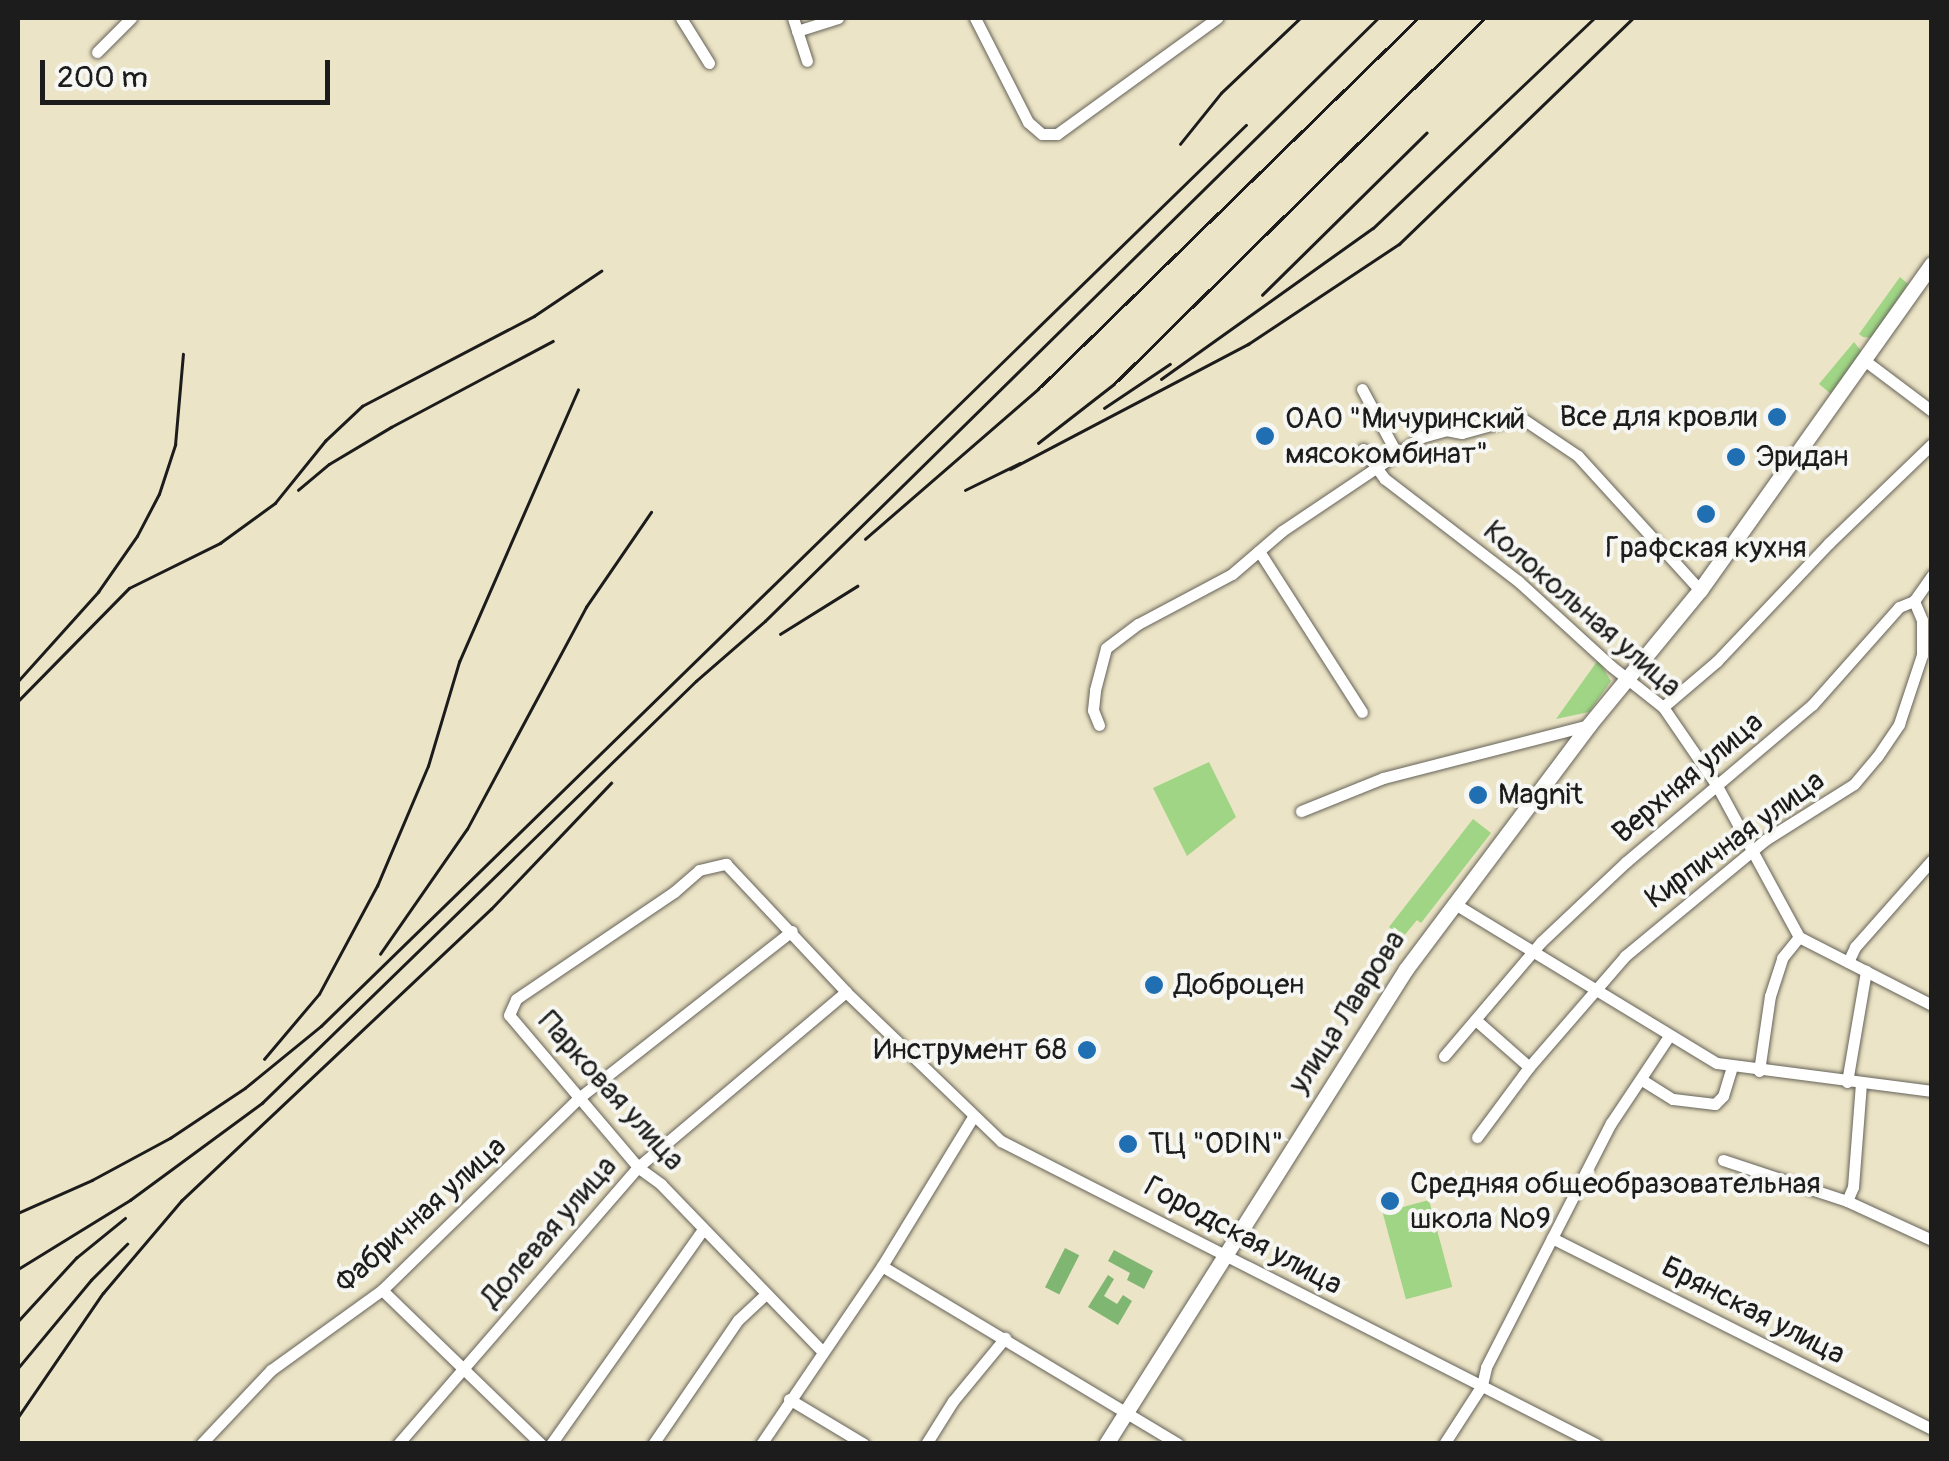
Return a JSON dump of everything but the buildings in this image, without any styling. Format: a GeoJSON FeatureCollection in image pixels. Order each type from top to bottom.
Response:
{"type":"FeatureCollection","features":[{"type":"Feature","properties":{"kind":"main road","name":"улица Лаврова"},"geometry":{"type":"LineString","coordinates":[[1106,1444],[1228,1254],[1360,1036],[1589,724],[1700,590],[1932,264]]}},
{"type":"Feature","properties":{"kind":"street"},"geometry":{"type":"LineString","coordinates":[[98,52],[132,18]]}},
{"type":"Feature","properties":{"kind":"street"},"geometry":{"type":"LineString","coordinates":[[681,18],[709,63]]}},
{"type":"Feature","properties":{"kind":"street"},"geometry":{"type":"LineString","coordinates":[[807,62],[795,24],[838,18]]}},
{"type":"Feature","properties":{"kind":"street"},"geometry":{"type":"LineString","coordinates":[[975,18],[1028,122],[1042,134],[1057,134],[1218,18]]}},
{"type":"Feature","properties":{"kind":"street"},"geometry":{"type":"LineString","coordinates":[[1864,360],[1932,411]]}},
{"type":"Feature","properties":{"kind":"street"},"geometry":{"type":"LineString","coordinates":[[1362,389],[1396,454]]}},
{"type":"Feature","properties":{"kind":"street"},"geometry":{"type":"LineString","coordinates":[[1099,724],[1094,690],[1106,648],[1138,624],[1232,574],[1396,454],[1434,433],[1462,433],[1520,417],[1578,456],[1700,590]]}},
{"type":"Feature","properties":{"kind":"street"},"geometry":{"type":"LineString","coordinates":[[1663,708],[1718,661],[1829,542],[1932,444]]}},
{"type":"Feature","properties":{"kind":"street","name":"Колокольная улица"},"geometry":{"type":"LineString","coordinates":[[1363,449],[1376,468],[1518,581],[1663,708],[1717,786],[1799,937]]}},
{"type":"Feature","properties":{"kind":"street"},"geometry":{"type":"LineString","coordinates":[[1259,551],[1362,712]]}},
{"type":"Feature","properties":{"kind":"street","name":"Верхняя улица"},"geometry":{"type":"LineString","coordinates":[[1444,1056],[1478,1022],[1532,952],[1626,862],[1812,705],[1898,607],[1914,601],[1932,575]]}},
{"type":"Feature","properties":{"kind":"street","name":"Кирпичная улица"},"geometry":{"type":"LineString","coordinates":[[1477,1137],[1529,1067],[1596,988],[1674,912],[1751,852],[1854,784],[1898,724],[1922,655],[1922,620],[1914,601]]}},
{"type":"Feature","properties":{"kind":"street"},"geometry":{"type":"LineString","coordinates":[[1301,811],[1402,772],[1589,724]]}},
{"type":"Feature","properties":{"kind":"street"},"geometry":{"type":"LineString","coordinates":[[1848,962],[1855,947],[1932,860]]}},
{"type":"Feature","properties":{"kind":"street","name":"Городская улица"},"geometry":{"type":"LineString","coordinates":[[726,864],[846,992],[1001,1141],[1596,1444]]}},
{"type":"Feature","properties":{"kind":"street","name":"Парковая улица"},"geometry":{"type":"LineString","coordinates":[[726,864],[699,870],[674,892],[516,999],[509,1014],[638,1167],[661,1184],[702,1231],[822,1351]]}},
{"type":"Feature","properties":{"kind":"street"},"geometry":{"type":"LineString","coordinates":[[1455,904],[1717,1064],[1932,1091]]}},
{"type":"Feature","properties":{"kind":"street","name":"Фабричная улица"},"geometry":{"type":"LineString","coordinates":[[201,1444],[271,1370],[382,1290],[580,1097],[792,931]]}},
{"type":"Feature","properties":{"kind":"street"},"geometry":{"type":"LineString","coordinates":[[1759,1072],[1770,996],[1782,958],[1799,937],[1932,1005]]}},
{"type":"Feature","properties":{"kind":"street"},"geometry":{"type":"LineString","coordinates":[[1847,1202],[1853,1187],[1854,1082],[1866,972]]}},
{"type":"Feature","properties":{"kind":"street","name":"Долевая улица"},"geometry":{"type":"LineString","coordinates":[[398,1444],[638,1167],[846,992]]}},
{"type":"Feature","properties":{"kind":"street"},"geometry":{"type":"LineString","coordinates":[[1478,1022],[1529,1067]]}},
{"type":"Feature","properties":{"kind":"street"},"geometry":{"type":"LineString","coordinates":[[1444,1444],[1482,1385],[1486,1367],[1611,1123],[1668,1036]]}},
{"type":"Feature","properties":{"kind":"street"},"geometry":{"type":"LineString","coordinates":[[1642,1080],[1674,1099],[1715,1104],[1723,1096],[1732,1066]]}},
{"type":"Feature","properties":{"kind":"street"},"geometry":{"type":"LineString","coordinates":[[762,1444],[882,1266],[973,1117]]}},
{"type":"Feature","properties":{"kind":"street"},"geometry":{"type":"LineString","coordinates":[[1724,1160],[1847,1202],[1932,1240]]}},
{"type":"Feature","properties":{"kind":"street"},"geometry":{"type":"LineString","coordinates":[[551,1444],[702,1231]]}},
{"type":"Feature","properties":{"kind":"street","name":"Брянская улица"},"geometry":{"type":"LineString","coordinates":[[1552,1238],[1932,1429]]}},
{"type":"Feature","properties":{"kind":"street"},"geometry":{"type":"LineString","coordinates":[[882,1266],[1178,1444]]}},
{"type":"Feature","properties":{"kind":"street"},"geometry":{"type":"LineString","coordinates":[[382,1290],[541,1444]]}},
{"type":"Feature","properties":{"kind":"street"},"geometry":{"type":"LineString","coordinates":[[653,1444],[738,1320],[766,1294]]}},
{"type":"Feature","properties":{"kind":"street"},"geometry":{"type":"LineString","coordinates":[[926,1444],[953,1401],[1005,1338]]}},
{"type":"Feature","properties":{"kind":"street"},"geometry":{"type":"LineString","coordinates":[[789,1399],[864,1444]]}},
{"type":"Feature","properties":{"kind":"green space"},"geometry":{"type":"Polygon","coordinates":[[[1900,277],[1908,284],[1872,338],[1863,337],[1859,334],[1900,277]]]}},
{"type":"Feature","properties":{"kind":"green space"},"geometry":{"type":"Polygon","coordinates":[[[1854,342],[1862,352],[1831,394],[1819,384],[1854,342]]]}},
{"type":"Feature","properties":{"kind":"green space"},"geometry":{"type":"Polygon","coordinates":[[[1598,660],[1611,681],[1589,712],[1556,719],[1598,660]]]}},
{"type":"Feature","properties":{"kind":"green space"},"geometry":{"type":"Polygon","coordinates":[[[1209,762],[1236,817],[1187,856],[1153,788],[1209,762]]]}},
{"type":"Feature","properties":{"kind":"green space"},"geometry":{"type":"Polygon","coordinates":[[[1473,819],[1491,833],[1421,923],[1417,920],[1403,937],[1389,927],[1473,819]]]}},
{"type":"Feature","properties":{"kind":"green space"},"geometry":{"type":"Polygon","coordinates":[[[1429,1200],[1452,1287],[1406,1299],[1383,1212],[1429,1200]]]}},
{"type":"Feature","properties":{"kind":"green space"},"geometry":{"type":"Polygon","coordinates":[[[1065,1248],[1079,1255],[1059,1294],[1045,1287],[1065,1248]]]}},
{"type":"Feature","properties":{"kind":"green space"},"geometry":{"type":"Polygon","coordinates":[[[1114,1250],[1153,1271],[1144,1289],[1127,1280],[1130,1273],[1108,1261],[1114,1250]]]}},
{"type":"Feature","properties":{"kind":"green space"},"geometry":{"type":"Polygon","coordinates":[[[1108,1275],[1114,1279],[1104,1296],[1117,1304],[1123,1295],[1132,1301],[1118,1325],[1088,1307],[1108,1275]]]}},
{"type":"Feature","properties":{"kind":"railway"},"geometry":{"type":"LineString","coordinates":[[1180,144],[1221,93],[1300,18]]}},
{"type":"Feature","properties":{"kind":"railway"},"geometry":{"type":"LineString","coordinates":[[18,1269],[130,1200],[262,1103],[696,681],[765,621],[1378,18]]}},
{"type":"Feature","properties":{"kind":"railway"},"geometry":{"type":"LineString","coordinates":[[865,539],[1038,389],[1418,18]]}},
{"type":"Feature","properties":{"kind":"railway"},"geometry":{"type":"LineString","coordinates":[[1038,443],[1114,384],[1485,18]]}},
{"type":"Feature","properties":{"kind":"railway"},"geometry":{"type":"LineString","coordinates":[[1161,379],[1373,228],[1594,18]]}},
{"type":"Feature","properties":{"kind":"railway"},"geometry":{"type":"LineString","coordinates":[[1010,469],[1248,344],[1399,244],[1633,18]]}},
{"type":"Feature","properties":{"kind":"railway"},"geometry":{"type":"LineString","coordinates":[[18,1213],[92,1180],[170,1138],[245,1088],[321,1026],[1246,125]]}},
{"type":"Feature","properties":{"kind":"railway"},"geometry":{"type":"LineString","coordinates":[[1262,295],[1426,133]]}},
{"type":"Feature","properties":{"kind":"railway"},"geometry":{"type":"LineString","coordinates":[[18,701],[129,588],[220,543],[275,503],[325,441],[362,406],[534,316],[601,271]]}},
{"type":"Feature","properties":{"kind":"railway"},"geometry":{"type":"LineString","coordinates":[[298,490],[329,464],[391,427],[553,341]]}},
{"type":"Feature","properties":{"kind":"railway"},"geometry":{"type":"LineString","coordinates":[[18,681],[98,592],[137,536],[159,494],[175,445],[183,354]]}},
{"type":"Feature","properties":{"kind":"railway"},"geometry":{"type":"LineString","coordinates":[[1104,408],[1170,364]]}},
{"type":"Feature","properties":{"kind":"railway"},"geometry":{"type":"LineString","coordinates":[[264,1059],[319,994],[377,886],[428,766],[459,662],[578,390]]}},
{"type":"Feature","properties":{"kind":"railway"},"geometry":{"type":"LineString","coordinates":[[965,490],[1020,463]]}},
{"type":"Feature","properties":{"kind":"railway"},"geometry":{"type":"LineString","coordinates":[[380,954],[467,829],[586,607],[651,512]]}},
{"type":"Feature","properties":{"kind":"railway"},"geometry":{"type":"LineString","coordinates":[[780,634],[857,586]]}},
{"type":"Feature","properties":{"kind":"railway"},"geometry":{"type":"LineString","coordinates":[[18,1417],[103,1293],[181,1201],[491,909],[611,783]]}},
{"type":"Feature","properties":{"kind":"railway"},"geometry":{"type":"LineString","coordinates":[[18,1321],[76,1258],[125,1218]]}},
{"type":"Feature","properties":{"kind":"railway"},"geometry":{"type":"LineString","coordinates":[[18,1368],[91,1280],[127,1244]]}},
{"type":"Feature","properties":{"kind":"place","name":"Все для кровли"},"geometry":{"type":"Point","coordinates":[1777,417]}},
{"type":"Feature","properties":{"kind":"place","name":"ОАО \"Мичуринский мясокомбинат\""},"geometry":{"type":"Point","coordinates":[1265,436]}},
{"type":"Feature","properties":{"kind":"place","name":"Эридан"},"geometry":{"type":"Point","coordinates":[1736,457]}},
{"type":"Feature","properties":{"kind":"place","name":"Графская кухня"},"geometry":{"type":"Point","coordinates":[1706,514]}},
{"type":"Feature","properties":{"kind":"place","name":"Magnit"},"geometry":{"type":"Point","coordinates":[1478,795]}},
{"type":"Feature","properties":{"kind":"place","name":"Доброцен"},"geometry":{"type":"Point","coordinates":[1154,985]}},
{"type":"Feature","properties":{"kind":"place","name":"Инструмент 68"},"geometry":{"type":"Point","coordinates":[1087,1050]}},
{"type":"Feature","properties":{"kind":"place","name":"ТЦ \"ODIN\""},"geometry":{"type":"Point","coordinates":[1128,1144]}},
{"type":"Feature","properties":{"kind":"place","name":"Средняя общеобразовательная школа №9"},"geometry":{"type":"Point","coordinates":[1390,1201]}}]}
